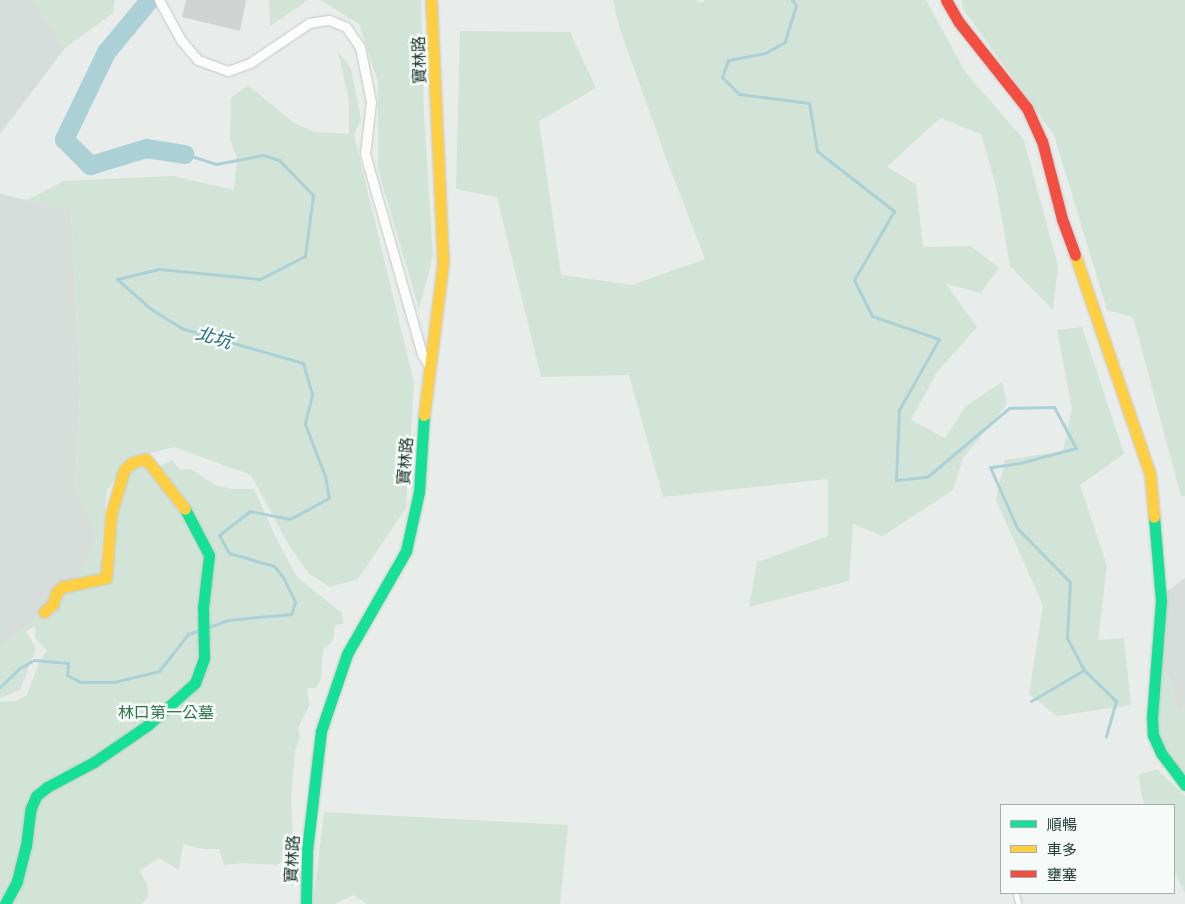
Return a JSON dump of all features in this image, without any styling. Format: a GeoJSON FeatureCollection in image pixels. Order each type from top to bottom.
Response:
{"type":"FeatureCollection","features":[{"type":"Feature","properties":{"kind":"street"},"geometry":{"type":"LineString","coordinates":[[159,0],[181,40],[198,60],[228,71],[250,63],[309,23],[329,20],[346,27],[360,46],[371,102],[365,154],[422,354],[429,365]]}},
{"type":"Feature","properties":{"kind":"street","name":"寶林路"},"geometry":{"type":"LineString","coordinates":[[306,904],[307,850],[321,731],[347,654],[406,551],[419,492],[429,365],[444,263],[431,0]]}},
{"type":"Feature","properties":{"kind":"street"},"geometry":{"type":"LineString","coordinates":[[946,0],[958,21],[1027,108],[1042,141],[1062,219],[1092,299],[1150,474],[1161,601],[1152,718],[1153,735],[1162,753],[1185,785]]}},
{"type":"Feature","properties":{"kind":"street"},"geometry":{"type":"LineString","coordinates":[[5,904],[18,881],[26,846],[31,808],[36,796],[47,787],[94,762],[148,725],[195,683],[204,658],[202,608],[209,555],[184,509],[146,459],[133,462],[124,470],[111,514],[110,556],[106,578],[62,587],[56,593],[52,604],[44,612]]}},
{"type":"Feature","properties":{"kind":"shaded area"},"geometry":{"type":"Polygon","coordinates":[[[0,0],[33,0],[65,48],[0,134],[0,0]]]}},
{"type":"Feature","properties":{"kind":"shaded area"},"geometry":{"type":"Polygon","coordinates":[[[0,194],[71,210],[80,391],[75,488],[97,535],[106,587],[0,645],[0,194]]]}},
{"type":"Feature","properties":{"kind":"shaded area"},"geometry":{"type":"Polygon","coordinates":[[[1185,578],[1185,710],[1180,712],[1175,702],[1169,676],[1164,670],[1156,676],[1166,636],[1165,593],[1185,578]]]}},
{"type":"Feature","properties":{"kind":"green space"},"geometry":{"type":"Polygon","coordinates":[[[33,0],[115,0],[113,13],[65,48],[33,0]]]}},
{"type":"Feature","properties":{"kind":"green space"},"geometry":{"type":"Polygon","coordinates":[[[269,0],[308,0],[270,26],[269,0]]]}},
{"type":"Feature","properties":{"kind":"green space"},"geometry":{"type":"Polygon","coordinates":[[[320,0],[421,0],[424,114],[433,256],[419,309],[378,169],[378,82],[359,24],[320,0]]]}},
{"type":"Feature","properties":{"kind":"green space"},"geometry":{"type":"Polygon","coordinates":[[[613,0],[696,0],[700,3],[706,0],[926,0],[966,73],[1024,140],[1058,266],[1053,310],[1010,266],[996,186],[981,134],[940,118],[887,167],[916,184],[923,247],[971,246],[999,268],[981,293],[946,284],[977,327],[937,372],[911,420],[945,438],[965,407],[1002,382],[1007,404],[963,458],[953,490],[883,536],[853,524],[849,581],[749,607],[757,562],[828,536],[828,479],[663,497],[629,375],[541,377],[497,197],[456,189],[460,31],[570,32],[596,88],[539,121],[561,275],[632,285],[705,259],[666,158],[619,26],[613,0]]]}},
{"type":"Feature","properties":{"kind":"green space"},"geometry":{"type":"Polygon","coordinates":[[[962,0],[1185,0],[1185,496],[1181,496],[1133,317],[1107,310],[1054,135],[963,9],[962,0]]]}},
{"type":"Feature","properties":{"kind":"green space","name":"林口第一公墓"},"geometry":{"type":"Polygon","coordinates":[[[338,52],[351,68],[361,120],[354,135],[414,383],[406,508],[358,579],[330,587],[308,573],[287,542],[251,475],[174,447],[131,458],[107,490],[100,563],[103,573],[111,522],[122,477],[146,463],[156,468],[172,460],[180,470],[191,469],[215,485],[231,489],[254,489],[279,544],[297,577],[342,613],[343,624],[335,625],[333,641],[323,649],[321,679],[316,688],[308,688],[307,694],[310,704],[298,728],[300,737],[295,751],[291,800],[293,837],[284,860],[277,865],[244,863],[224,865],[219,849],[203,849],[183,844],[179,870],[159,858],[140,871],[148,886],[148,896],[142,904],[0,904],[0,702],[16,701],[27,695],[39,663],[47,651],[35,638],[35,626],[26,631],[36,649],[20,690],[0,698],[0,644],[9,640],[78,580],[97,535],[75,489],[80,391],[71,210],[27,200],[64,181],[173,176],[234,190],[237,158],[230,139],[231,98],[248,85],[294,123],[315,132],[349,134],[349,101],[338,52]]]}},
{"type":"Feature","properties":{"kind":"green space"},"geometry":{"type":"Polygon","coordinates":[[[1082,327],[1124,454],[1080,485],[1107,566],[1098,640],[1124,638],[1131,705],[1057,716],[1029,694],[1043,605],[996,500],[1005,460],[1063,451],[1072,409],[1057,330],[1082,327]]]}},
{"type":"Feature","properties":{"kind":"green space"},"geometry":{"type":"Polygon","coordinates":[[[1164,670],[1169,676],[1175,702],[1180,712],[1185,710],[1185,781],[1159,750],[1156,676],[1164,670]]]}},
{"type":"Feature","properties":{"kind":"green space"},"geometry":{"type":"Polygon","coordinates":[[[1157,769],[1185,796],[1185,893],[1175,873],[1175,804],[1144,804],[1138,775],[1157,769]]]}},
{"type":"Feature","properties":{"kind":"green space"},"geometry":{"type":"Polygon","coordinates":[[[324,812],[568,825],[560,904],[367,904],[354,895],[334,904],[313,904],[324,812]]]}},
{"type":"Feature","properties":{"kind":"building"},"geometry":{"type":"Polygon","coordinates":[[[186,0],[246,0],[240,31],[182,17],[186,0]]]}},
{"type":"Feature","properties":{"kind":"waterway","name":"北坑"},"geometry":{"type":"LineString","coordinates":[[149,0],[106,52],[64,139],[90,165],[146,148],[185,154]]}},
{"type":"Feature","properties":{"kind":"waterway"},"geometry":{"type":"LineString","coordinates":[[792,0],[796,5],[785,42],[765,53],[728,60],[722,77],[739,94],[809,103],[817,151],[894,211],[854,280],[872,316],[939,339],[899,410],[896,480],[927,477],[1009,408],[1054,407],[1076,448],[1020,463],[990,467],[1017,528],[1070,582],[1067,638],[1084,670],[1116,701],[1106,737]]}},
{"type":"Feature","properties":{"kind":"waterway","name":"北坑"},"geometry":{"type":"LineString","coordinates":[[185,154],[216,164],[263,155],[279,160],[313,195],[305,256],[260,279],[159,269],[117,279],[151,309],[181,328],[303,363],[312,395],[305,424],[325,476],[329,498],[290,519],[250,511],[219,535],[229,553],[274,566],[283,577],[295,602],[291,614],[228,620],[206,628]]}},
{"type":"Feature","properties":{"kind":"waterway","name":"北坑"},"geometry":{"type":"LineString","coordinates":[[0,687],[20,668],[34,660],[68,663],[67,675],[80,682],[114,682],[159,671],[188,634],[201,630]]}},
{"type":"Feature","properties":{"kind":"waterway"},"geometry":{"type":"LineString","coordinates":[[1031,701],[1084,670]]}},
{"type":"Feature","properties":{"kind":"traffic: fast"},"geometry":{"type":"LineString","coordinates":[[306,904],[307,850],[321,731],[347,654],[406,551],[419,492],[424,415]]}},
{"type":"Feature","properties":{"kind":"traffic: fast"},"geometry":{"type":"LineString","coordinates":[[5,904],[17,881],[26,846],[31,808],[36,796],[47,787],[94,762],[148,725],[195,683],[204,658],[203,608],[209,555],[185,509]]}},
{"type":"Feature","properties":{"kind":"traffic: fast"},"geometry":{"type":"LineString","coordinates":[[1154,517],[1161,601],[1152,718],[1153,735],[1161,753],[1185,785]]}},
{"type":"Feature","properties":{"kind":"traffic: slow"},"geometry":{"type":"LineString","coordinates":[[424,415],[443,263],[431,0]]}},
{"type":"Feature","properties":{"kind":"traffic: slow"},"geometry":{"type":"LineString","coordinates":[[1075,255],[1150,474],[1154,517]]}},
{"type":"Feature","properties":{"kind":"traffic: slow"},"geometry":{"type":"LineString","coordinates":[[44,612],[53,604],[56,593],[62,587],[106,578],[111,514],[124,470],[133,462],[146,459],[185,509]]}},
{"type":"Feature","properties":{"kind":"traffic: jam"},"geometry":{"type":"LineString","coordinates":[[946,0],[958,21],[1027,108],[1042,141],[1062,219],[1075,255]]}}]}
